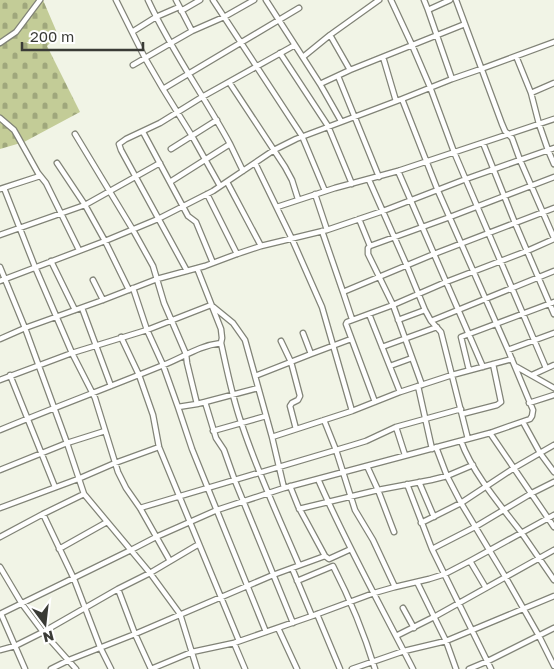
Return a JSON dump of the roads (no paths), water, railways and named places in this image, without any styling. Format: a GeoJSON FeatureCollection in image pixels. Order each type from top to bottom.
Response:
{"type":"FeatureCollection","features":[{"type":"Feature","properties":{"kind":"street"},"geometry":{"type":"LineString","coordinates":[[0,43],[16,32],[40,0]]}},
{"type":"Feature","properties":{"kind":"street"},"geometry":{"type":"LineString","coordinates":[[116,0],[145,58],[220,186]]}},
{"type":"Feature","properties":{"kind":"street"},"geometry":{"type":"LineString","coordinates":[[148,0],[188,74],[217,120],[243,171]]}},
{"type":"Feature","properties":{"kind":"street"},"geometry":{"type":"LineString","coordinates":[[176,0],[192,31]]}},
{"type":"Feature","properties":{"kind":"street"},"geometry":{"type":"LineString","coordinates":[[132,32],[156,17],[200,0]]}},
{"type":"Feature","properties":{"kind":"street"},"geometry":{"type":"LineString","coordinates":[[213,0],[302,136],[325,191]]}},
{"type":"Feature","properties":{"kind":"street"},"geometry":{"type":"LineString","coordinates":[[133,65],[192,31],[224,17],[254,0]]}},
{"type":"Feature","properties":{"kind":"street"},"geometry":{"type":"LineString","coordinates":[[266,0],[320,84],[341,121]]}},
{"type":"Feature","properties":{"kind":"street"},"geometry":{"type":"LineString","coordinates":[[303,57],[330,35],[380,0]]}},
{"type":"Feature","properties":{"kind":"street"},"geometry":{"type":"LineString","coordinates":[[391,0],[430,87],[454,152],[546,368]]}},
{"type":"Feature","properties":{"kind":"street"},"geometry":{"type":"LineString","coordinates":[[424,0],[452,78]]}},
{"type":"Feature","properties":{"kind":"street"},"geometry":{"type":"LineString","coordinates":[[428,10],[450,0]]}},
{"type":"Feature","properties":{"kind":"street"},"geometry":{"type":"LineString","coordinates":[[375,402],[346,323],[527,251],[554,238],[512,138],[502,124],[456,0]]}},
{"type":"Feature","properties":{"kind":"street"},"geometry":{"type":"LineString","coordinates":[[163,89],[299,8]]}},
{"type":"Feature","properties":{"kind":"street"},"geometry":{"type":"LineString","coordinates":[[320,84],[465,24]]}},
{"type":"Feature","properties":{"kind":"street"},"geometry":{"type":"LineString","coordinates":[[330,35],[350,70]]}},
{"type":"Feature","properties":{"kind":"street"},"geometry":{"type":"LineString","coordinates":[[3,280],[133,230],[183,206],[227,182],[274,150],[302,136],[452,78],[554,42]]}},
{"type":"Feature","properties":{"kind":"street"},"geometry":{"type":"LineString","coordinates":[[188,271],[119,145],[126,139],[160,123],[202,97],[295,45]]}},
{"type":"Feature","properties":{"kind":"street"},"geometry":{"type":"LineString","coordinates":[[280,53],[328,126],[352,184]]}},
{"type":"Feature","properties":{"kind":"street"},"geometry":{"type":"LineString","coordinates":[[516,56],[531,93],[539,124],[554,164]]}},
{"type":"Feature","properties":{"kind":"street"},"geometry":{"type":"LineString","coordinates":[[25,669],[0,614],[156,537],[217,510],[290,486],[490,433],[523,422],[532,416],[532,410],[515,366],[399,100],[383,57]]}},
{"type":"Feature","properties":{"kind":"street"},"geometry":{"type":"LineString","coordinates":[[338,76],[379,177]]}},
{"type":"Feature","properties":{"kind":"street"},"geometry":{"type":"LineString","coordinates":[[229,82],[289,174],[298,199]]}},
{"type":"Feature","properties":{"kind":"street"},"geometry":{"type":"LineString","coordinates":[[531,93],[554,82]]}},
{"type":"Feature","properties":{"kind":"street"},"geometry":{"type":"LineString","coordinates":[[0,118],[14,130],[40,176],[48,186],[79,250]]}},
{"type":"Feature","properties":{"kind":"street"},"geometry":{"type":"LineString","coordinates":[[277,207],[298,199],[427,162],[554,119]]}},
{"type":"Feature","properties":{"kind":"street"},"geometry":{"type":"LineString","coordinates":[[171,149],[217,120]]}},
{"type":"Feature","properties":{"kind":"street"},"geometry":{"type":"LineString","coordinates":[[143,132],[189,217],[197,224],[213,263]]}},
{"type":"Feature","properties":{"kind":"street"},"geometry":{"type":"LineString","coordinates":[[75,134],[154,268],[164,303],[186,354],[197,404]]}},
{"type":"Feature","properties":{"kind":"street"},"geometry":{"type":"LineString","coordinates":[[483,143],[527,251],[552,303],[554,314]]}},
{"type":"Feature","properties":{"kind":"street"},"geometry":{"type":"LineString","coordinates":[[170,182],[230,144]]}},
{"type":"Feature","properties":{"kind":"street"},"geometry":{"type":"LineString","coordinates":[[0,339],[157,279],[188,271],[261,246],[359,219],[554,148]]}},
{"type":"Feature","properties":{"kind":"street"},"geometry":{"type":"LineString","coordinates":[[57,163],[86,205],[131,289],[163,366],[192,449],[266,632]]}},
{"type":"Feature","properties":{"kind":"street"},"geometry":{"type":"LineString","coordinates":[[0,235],[86,205],[160,163]]}},
{"type":"Feature","properties":{"kind":"street"},"geometry":{"type":"LineString","coordinates":[[255,163],[322,307],[352,411]]}},
{"type":"Feature","properties":{"kind":"street"},"geometry":{"type":"LineString","coordinates":[[398,171],[483,367]]}},
{"type":"Feature","properties":{"kind":"street"},"geometry":{"type":"LineString","coordinates":[[40,176],[2,188],[72,353],[93,392],[115,464],[126,488],[140,508],[170,562]]}},
{"type":"Feature","properties":{"kind":"street"},"geometry":{"type":"LineString","coordinates":[[554,177],[370,246],[367,252],[393,305],[412,358],[420,386],[425,418],[434,448],[460,503],[524,609],[554,666]]}},
{"type":"Feature","properties":{"kind":"street"},"geometry":{"type":"LineString","coordinates":[[369,180],[425,310],[431,321],[441,332],[468,438]]}},
{"type":"Feature","properties":{"kind":"street"},"geometry":{"type":"LineString","coordinates":[[227,182],[261,246]]}},
{"type":"Feature","properties":{"kind":"street"},"geometry":{"type":"LineString","coordinates":[[207,194],[237,254]]}},
{"type":"Feature","properties":{"kind":"street"},"geometry":{"type":"LineString","coordinates":[[315,194],[324,230],[352,319]]}},
{"type":"Feature","properties":{"kind":"street"},"geometry":{"type":"LineString","coordinates":[[343,292],[434,254],[554,208]]}},
{"type":"Feature","properties":{"kind":"street"},"geometry":{"type":"LineString","coordinates":[[359,219],[370,246]]}},
{"type":"Feature","properties":{"kind":"street"},"geometry":{"type":"LineString","coordinates":[[51,261],[75,310]]}},
{"type":"Feature","properties":{"kind":"street"},"geometry":{"type":"LineString","coordinates":[[0,267],[3,280],[25,328],[84,494],[150,573],[180,614],[197,669]]}},
{"type":"Feature","properties":{"kind":"street"},"geometry":{"type":"LineString","coordinates":[[197,268],[222,332],[221,343],[232,395],[241,423],[260,473],[300,565]]}},
{"type":"Feature","properties":{"kind":"street"},"geometry":{"type":"LineString","coordinates":[[431,321],[554,271]]}},
{"type":"Feature","properties":{"kind":"street"},"geometry":{"type":"LineString","coordinates":[[93,280],[103,300]]}},
{"type":"Feature","properties":{"kind":"street"},"geometry":{"type":"LineString","coordinates":[[469,370],[462,336],[552,303]]}},
{"type":"Feature","properties":{"kind":"street"},"geometry":{"type":"LineString","coordinates":[[0,380],[38,364],[148,330],[211,305]]}},
{"type":"Feature","properties":{"kind":"street"},"geometry":{"type":"LineString","coordinates":[[211,305],[233,323],[246,344],[272,436],[284,488]]}},
{"type":"Feature","properties":{"kind":"street"},"geometry":{"type":"LineString","coordinates":[[82,308],[111,386]]}},
{"type":"Feature","properties":{"kind":"street"},"geometry":{"type":"LineString","coordinates":[[398,320],[425,310]]}},
{"type":"Feature","properties":{"kind":"street"},"geometry":{"type":"LineString","coordinates":[[369,314],[400,392]]}},
{"type":"Feature","properties":{"kind":"street"},"geometry":{"type":"LineString","coordinates":[[382,347],[437,327]]}},
{"type":"Feature","properties":{"kind":"street"},"geometry":{"type":"LineString","coordinates":[[508,350],[554,332]]}},
{"type":"Feature","properties":{"kind":"street"},"geometry":{"type":"LineString","coordinates":[[303,333],[311,354]]}},
{"type":"Feature","properties":{"kind":"street"},"geometry":{"type":"LineString","coordinates":[[121,337],[139,375],[153,415],[159,447],[221,597],[245,669]]}},
{"type":"Feature","properties":{"kind":"street"},"geometry":{"type":"LineString","coordinates":[[255,376],[351,339]]}},
{"type":"Feature","properties":{"kind":"street"},"geometry":{"type":"LineString","coordinates":[[282,341],[291,362],[300,396],[300,399],[292,402],[290,406],[296,429]]}},
{"type":"Feature","properties":{"kind":"street"},"geometry":{"type":"LineString","coordinates":[[0,430],[163,366],[203,347],[221,343]]}},
{"type":"Feature","properties":{"kind":"street"},"geometry":{"type":"LineString","coordinates":[[390,366],[412,358]]}},
{"type":"Feature","properties":{"kind":"street"},"geometry":{"type":"LineString","coordinates":[[272,436],[352,411],[400,392],[452,375],[512,359]]}},
{"type":"Feature","properties":{"kind":"street"},"geometry":{"type":"LineString","coordinates":[[140,508],[366,441],[396,427],[425,418],[498,405],[501,402],[493,364]]}},
{"type":"Feature","properties":{"kind":"street"},"geometry":{"type":"LineString","coordinates":[[532,375],[554,365]]}},
{"type":"Feature","properties":{"kind":"street"},"geometry":{"type":"LineString","coordinates":[[515,366],[554,388]]}},
{"type":"Feature","properties":{"kind":"street"},"geometry":{"type":"LineString","coordinates":[[10,375],[55,487]]}},
{"type":"Feature","properties":{"kind":"street"},"geometry":{"type":"LineString","coordinates":[[178,407],[258,388]]}},
{"type":"Feature","properties":{"kind":"street"},"geometry":{"type":"LineString","coordinates":[[529,403],[554,395]]}},
{"type":"Feature","properties":{"kind":"street"},"geometry":{"type":"LineString","coordinates":[[205,402],[213,431],[224,450],[293,623]]}},
{"type":"Feature","properties":{"kind":"street"},"geometry":{"type":"LineString","coordinates":[[213,431],[266,416]]}},
{"type":"Feature","properties":{"kind":"street"},"geometry":{"type":"LineString","coordinates":[[324,420],[336,450],[355,510],[373,540],[395,587]]}},
{"type":"Feature","properties":{"kind":"street"},"geometry":{"type":"LineString","coordinates":[[523,422],[540,453],[554,472]]}},
{"type":"Feature","properties":{"kind":"street"},"geometry":{"type":"LineString","coordinates":[[396,427],[405,455]]}},
{"type":"Feature","properties":{"kind":"street"},"geometry":{"type":"LineString","coordinates":[[0,470],[67,443],[105,431]]}},
{"type":"Feature","properties":{"kind":"street"},"geometry":{"type":"LineString","coordinates":[[490,433],[554,527]]}},
{"type":"Feature","properties":{"kind":"street"},"geometry":{"type":"LineString","coordinates":[[460,441],[486,486],[554,580]]}},
{"type":"Feature","properties":{"kind":"street"},"geometry":{"type":"LineString","coordinates":[[421,523],[460,503],[554,445]]}},
{"type":"Feature","properties":{"kind":"street"},"geometry":{"type":"LineString","coordinates":[[0,508],[159,447]]}},
{"type":"Feature","properties":{"kind":"street"},"geometry":{"type":"LineString","coordinates":[[300,509],[447,476],[473,465]]}},
{"type":"Feature","properties":{"kind":"street"},"geometry":{"type":"LineString","coordinates":[[367,466],[394,532]]}},
{"type":"Feature","properties":{"kind":"street"},"geometry":{"type":"LineString","coordinates":[[318,479],[351,549],[413,669]]}},
{"type":"Feature","properties":{"kind":"street"},"geometry":{"type":"LineString","coordinates":[[419,482],[434,517]]}},
{"type":"Feature","properties":{"kind":"street"},"geometry":{"type":"LineString","coordinates":[[432,549],[554,482]]}},
{"type":"Feature","properties":{"kind":"street"},"geometry":{"type":"LineString","coordinates":[[406,484],[432,549],[491,669]]}},
{"type":"Feature","properties":{"kind":"street"},"geometry":{"type":"LineString","coordinates":[[290,486],[300,509],[333,566],[350,602],[375,669]]}},
{"type":"Feature","properties":{"kind":"street"},"geometry":{"type":"LineString","coordinates":[[0,537],[84,494]]}},
{"type":"Feature","properties":{"kind":"street"},"geometry":{"type":"LineString","coordinates":[[43,514],[74,579],[100,647],[111,669]]}},
{"type":"Feature","properties":{"kind":"street"},"geometry":{"type":"LineString","coordinates":[[118,589],[151,669],[192,652],[236,642],[374,593],[445,574],[554,515]]}},
{"type":"Feature","properties":{"kind":"street"},"geometry":{"type":"LineString","coordinates":[[60,549],[107,522]]}},
{"type":"Feature","properties":{"kind":"street"},"geometry":{"type":"LineString","coordinates":[[0,650],[15,646],[43,632],[199,544]]}},
{"type":"Feature","properties":{"kind":"street"},"geometry":{"type":"LineString","coordinates":[[50,669],[273,575],[351,549]]}},
{"type":"Feature","properties":{"kind":"street"},"geometry":{"type":"LineString","coordinates":[[396,636],[434,618],[554,550]]}},
{"type":"Feature","properties":{"kind":"street"},"geometry":{"type":"LineString","coordinates":[[470,561],[486,588]]}},
{"type":"Feature","properties":{"kind":"street"},"geometry":{"type":"LineString","coordinates":[[298,582],[333,566]]}},
{"type":"Feature","properties":{"kind":"street"},"geometry":{"type":"LineString","coordinates":[[0,567],[22,604],[43,632],[76,669]]}},
{"type":"Feature","properties":{"kind":"street"},"geometry":{"type":"LineString","coordinates":[[292,568],[340,669]]}},
{"type":"Feature","properties":{"kind":"street"},"geometry":{"type":"LineString","coordinates":[[0,579],[6,576]]}},
{"type":"Feature","properties":{"kind":"street"},"geometry":{"type":"LineString","coordinates":[[417,582],[446,641],[456,669]]}},
{"type":"Feature","properties":{"kind":"street"},"geometry":{"type":"LineString","coordinates":[[352,669],[404,650],[446,641],[554,596]]}},
{"type":"Feature","properties":{"kind":"street"},"geometry":{"type":"LineString","coordinates":[[403,608],[414,628]]}},
{"type":"Feature","properties":{"kind":"street"},"geometry":{"type":"LineString","coordinates":[[278,628],[297,669]]}},
{"type":"Feature","properties":{"kind":"street"},"geometry":{"type":"LineString","coordinates":[[469,669],[554,628]]}}]}
